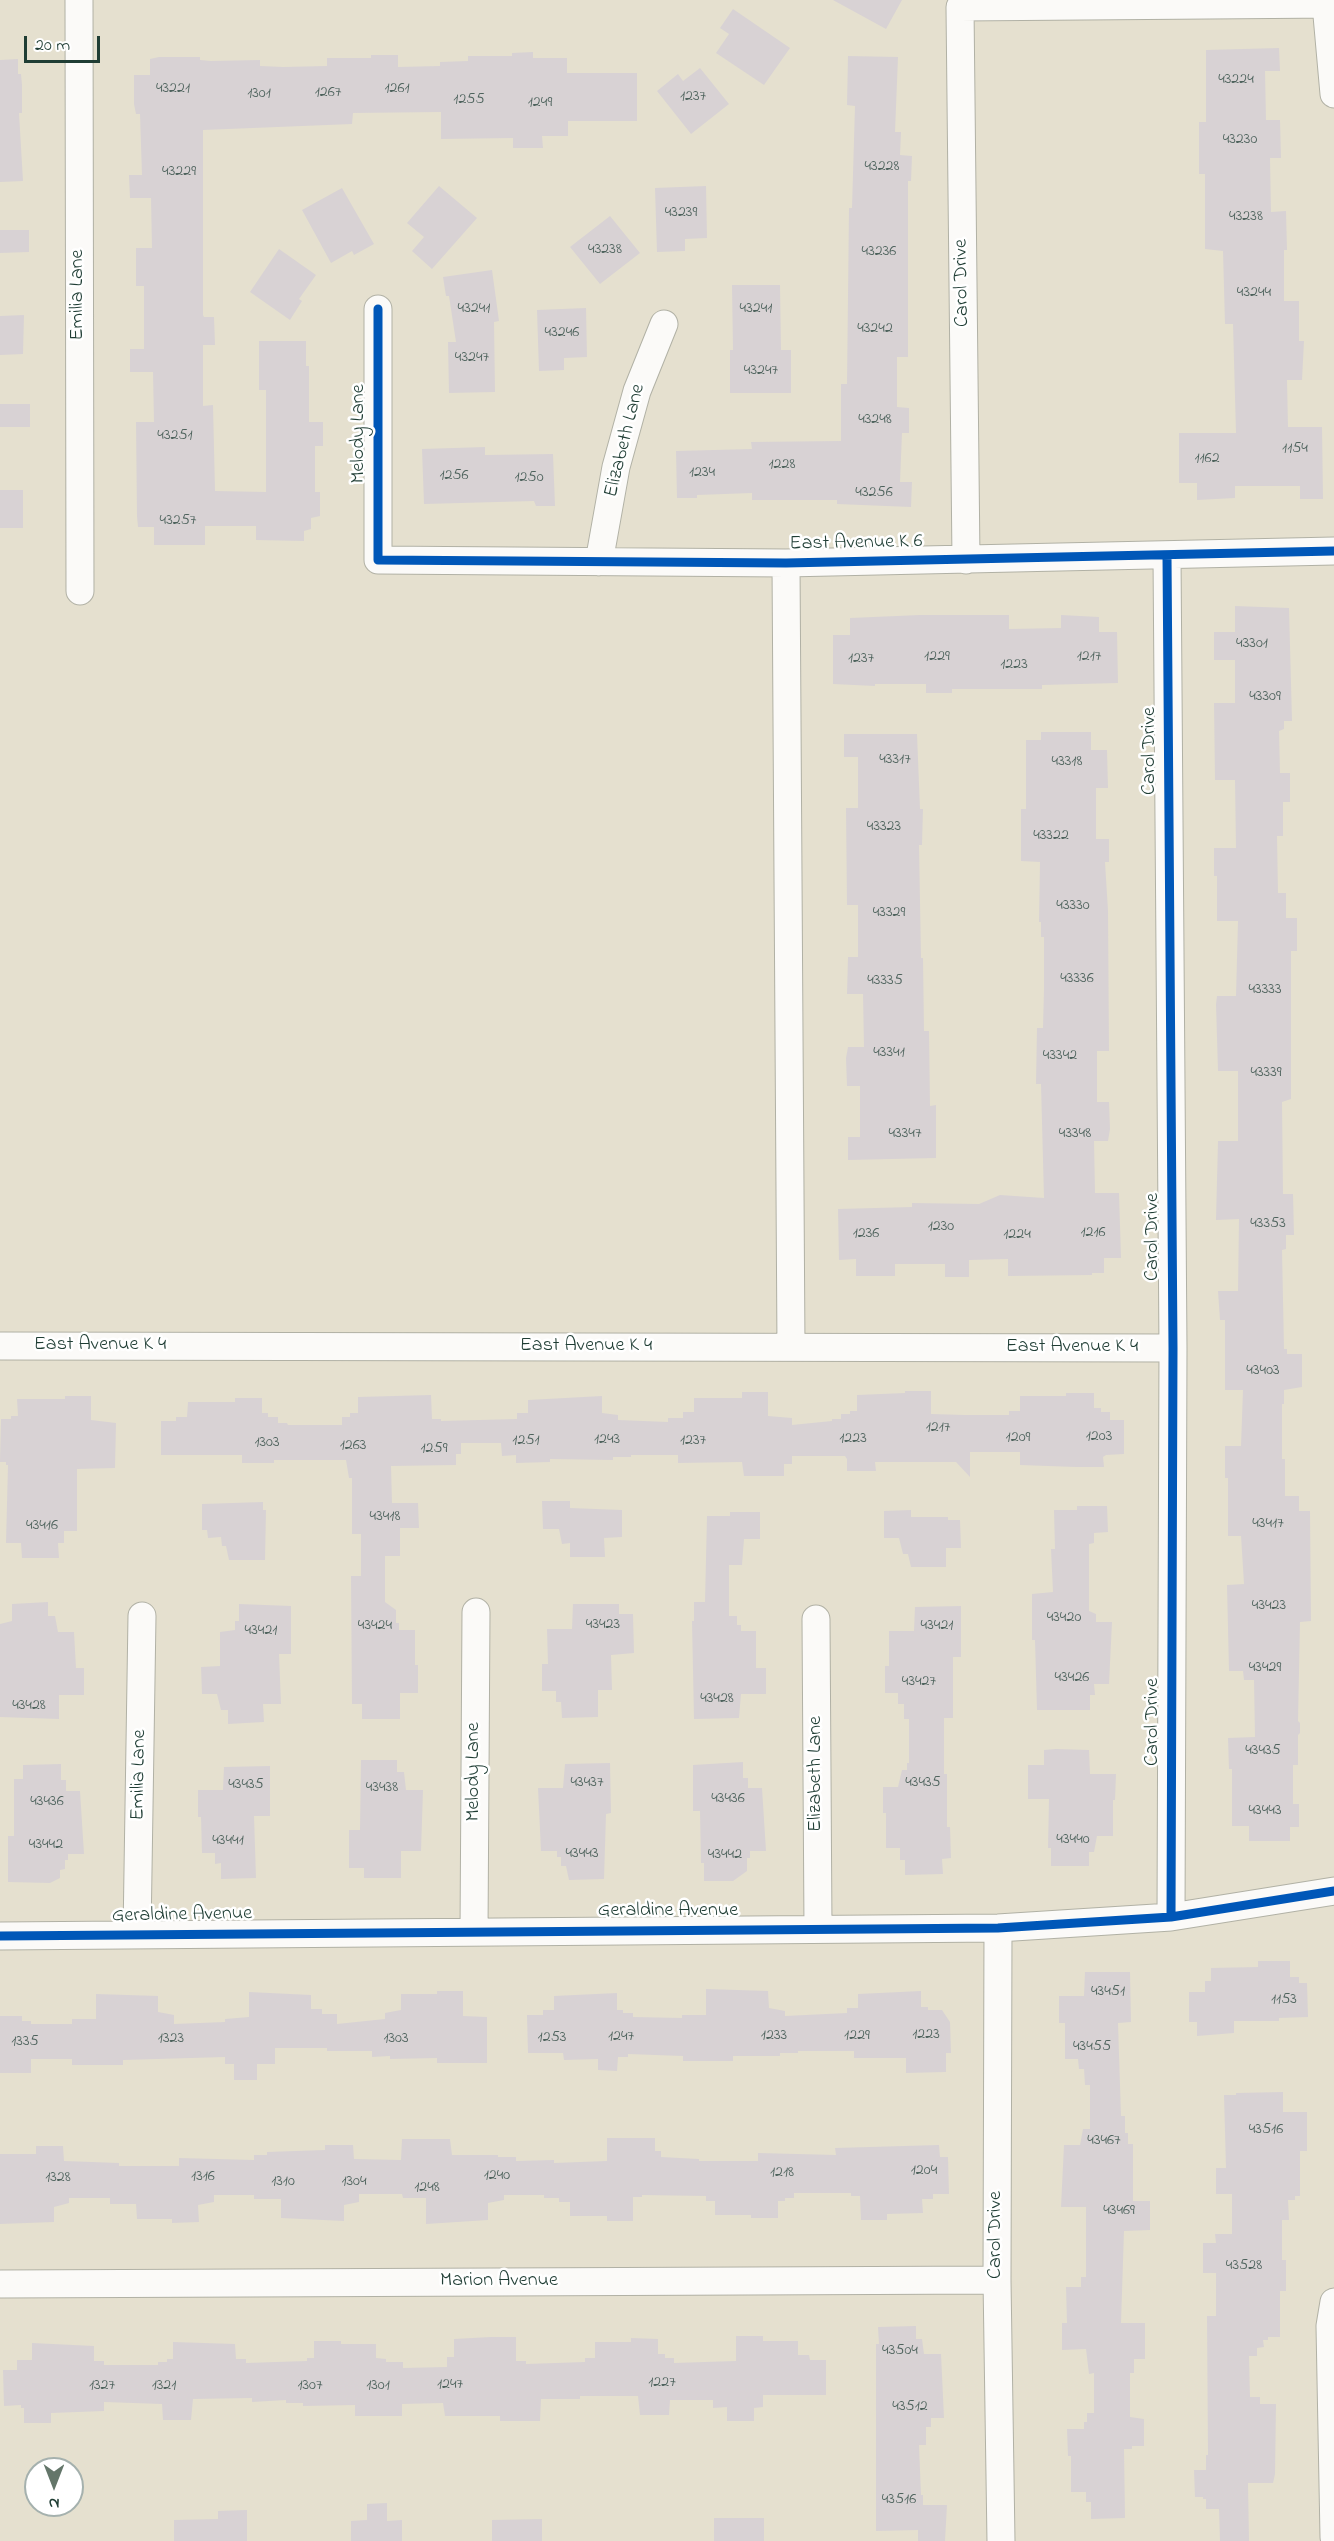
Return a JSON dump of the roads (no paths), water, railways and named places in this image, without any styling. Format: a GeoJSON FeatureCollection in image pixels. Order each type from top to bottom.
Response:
{"type":"FeatureCollection","features":[{"type":"Feature","properties":{"kind":"street","name":"Emilia Lane"},"geometry":{"type":"LineString","coordinates":[[79,0],[80,591]]}},
{"type":"Feature","properties":{"kind":"street"},"geometry":{"type":"LineString","coordinates":[[1161,2],[1330,4],[1334,94]]}},
{"type":"Feature","properties":{"kind":"street","name":"Carol Drive"},"geometry":{"type":"LineString","coordinates":[[966,560],[960,7],[1161,2]]}},
{"type":"Feature","properties":{"kind":"street","name":"Melody Lane"},"geometry":{"type":"LineString","coordinates":[[378,309],[378,560]]}},
{"type":"Feature","properties":{"kind":"street","name":"Elizabeth Lane"},"geometry":{"type":"LineString","coordinates":[[599,562],[616,467],[637,391],[664,324]]}},
{"type":"Feature","properties":{"kind":"street","name":"East Avenue K 6"},"geometry":{"type":"LineString","coordinates":[[378,560],[786,563],[1334,551]]}},
{"type":"Feature","properties":{"kind":"street","name":"Carol Drive"},"geometry":{"type":"LineString","coordinates":[[1167,556],[1173,1348],[1171,1917]]}},
{"type":"Feature","properties":{"kind":"street"},"geometry":{"type":"LineString","coordinates":[[786,563],[791,1347]]}},
{"type":"Feature","properties":{"kind":"street","name":"East Avenue K 4"},"geometry":{"type":"LineString","coordinates":[[0,1346],[1173,1348]]}},
{"type":"Feature","properties":{"kind":"street","name":"Melody Lane"},"geometry":{"type":"LineString","coordinates":[[474,1932],[476,1612]]}},
{"type":"Feature","properties":{"kind":"street","name":"Emilia Lane"},"geometry":{"type":"LineString","coordinates":[[137,1934],[142,1616]]}},
{"type":"Feature","properties":{"kind":"street","name":"Elizabeth Lane"},"geometry":{"type":"LineString","coordinates":[[816,1619],[818,1929]]}},
{"type":"Feature","properties":{"kind":"street","name":"Geraldine Avenue"},"geometry":{"type":"LineString","coordinates":[[0,1936],[998,1928],[1171,1917],[1334,1891]]}},
{"type":"Feature","properties":{"kind":"street","name":"Carol Drive"},"geometry":{"type":"LineString","coordinates":[[998,1928],[997,2280],[1001,2541]]}},
{"type":"Feature","properties":{"kind":"street","name":"Marion Avenue"},"geometry":{"type":"LineString","coordinates":[[0,2284],[997,2280]]}},
{"type":"Feature","properties":{"kind":"street"},"geometry":{"type":"LineString","coordinates":[[1334,2302],[1330,2326],[1334,2537]]}}]}
